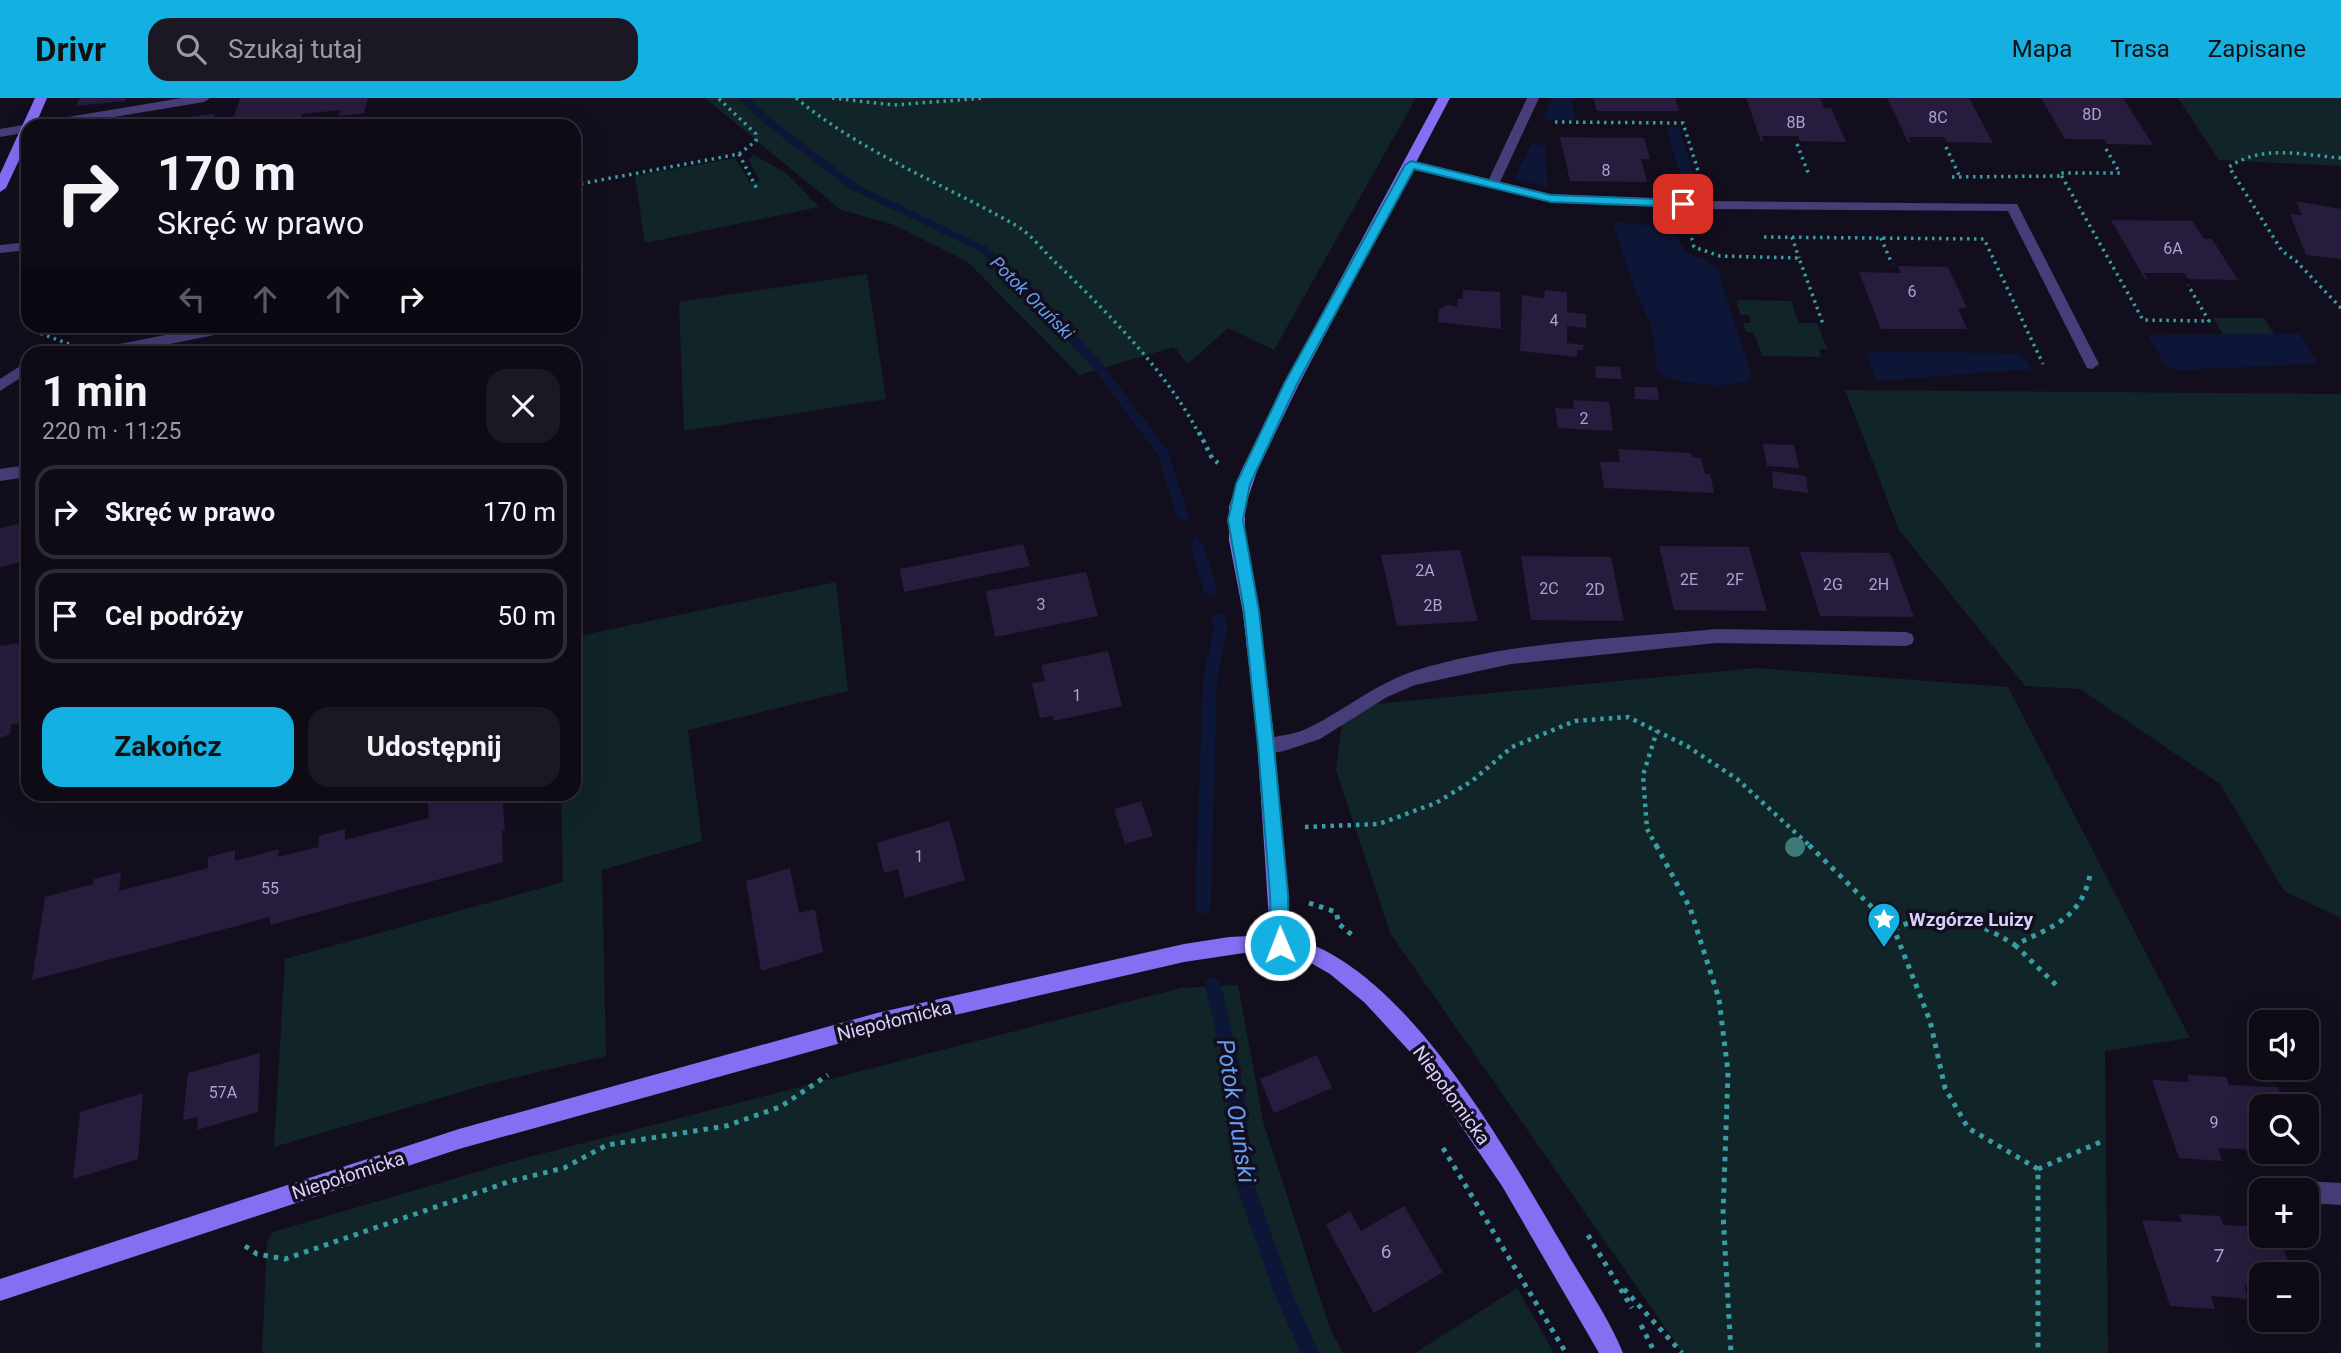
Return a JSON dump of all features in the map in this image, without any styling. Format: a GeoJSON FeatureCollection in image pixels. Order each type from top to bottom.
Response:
{"type":"FeatureCollection","features":[{"type":"Feature","properties":{"kind":"main road"},"geometry":{"type":"LineString","coordinates":[[32,119],[41,98]]}},
{"type":"Feature","properties":{"kind":"main road"},"geometry":{"type":"LineString","coordinates":[[1280,945],[1266,746],[1251,611],[1236,520],[1243,484],[1292,382],[1411,165],[1444,98]]}},
{"type":"Feature","properties":{"kind":"main road"},"geometry":{"type":"LineString","coordinates":[[0,188],[21,142]]}},
{"type":"Feature","properties":{"kind":"main road","name":"Niepołomicka"},"geometry":{"type":"LineString","coordinates":[[0,1290],[459,1139],[877,1023],[1184,953],[1228,946],[1280,945],[1304,950],[1326,960],[1383,1004],[1436,1067],[1498,1159],[1612,1353]]}},
{"type":"Feature","properties":{"kind":"street"},"geometry":{"type":"LineString","coordinates":[[80,119],[204,98]]}},
{"type":"Feature","properties":{"kind":"street"},"geometry":{"type":"LineString","coordinates":[[1493,184],[1533,98]]}},
{"type":"Feature","properties":{"kind":"street"},"geometry":{"type":"LineString","coordinates":[[0,133],[21,128]]}},
{"type":"Feature","properties":{"kind":"street"},"geometry":{"type":"LineString","coordinates":[[1411,165],[1551,198],[1709,205],[2012,207],[2092,364]]}},
{"type":"Feature","properties":{"kind":"street"},"geometry":{"type":"LineString","coordinates":[[0,249],[21,247]]}},
{"type":"Feature","properties":{"kind":"street"},"geometry":{"type":"LineString","coordinates":[[133,346],[199,333]]}},
{"type":"Feature","properties":{"kind":"street"},"geometry":{"type":"LineString","coordinates":[[0,386],[21,371]]}},
{"type":"Feature","properties":{"kind":"street"},"geometry":{"type":"LineString","coordinates":[[0,475],[21,472]]}},
{"type":"Feature","properties":{"kind":"street"},"geometry":{"type":"LineString","coordinates":[[1266,746],[1289,745],[1304,740],[1381,692],[1403,684],[1478,663],[1511,657],[1716,636],[1906,639]]}},
{"type":"Feature","properties":{"kind":"street"},"geometry":{"type":"LineString","coordinates":[[2319,1193],[2341,1194]]}},
{"type":"Feature","properties":{"kind":"path"},"geometry":{"type":"LineString","coordinates":[[581,184],[739,153],[756,141],[756,134],[718,98]]}},
{"type":"Feature","properties":{"kind":"path"},"geometry":{"type":"LineString","coordinates":[[796,98],[830,126],[885,159],[1020,228],[1070,276],[1153,366],[1191,418],[1212,458],[1243,484]]}},
{"type":"Feature","properties":{"kind":"path"},"geometry":{"type":"LineString","coordinates":[[832,98],[894,104],[985,98]]}},
{"type":"Feature","properties":{"kind":"path"},"geometry":{"type":"LineString","coordinates":[[1612,117],[1614,123]]}},
{"type":"Feature","properties":{"kind":"path"},"geometry":{"type":"LineString","coordinates":[[1577,122],[1579,131]]}},
{"type":"Feature","properties":{"kind":"path"},"geometry":{"type":"LineString","coordinates":[[1797,144],[1809,175]]}},
{"type":"Feature","properties":{"kind":"path"},"geometry":{"type":"LineString","coordinates":[[1946,147],[1959,175]]}},
{"type":"Feature","properties":{"kind":"path"},"geometry":{"type":"LineString","coordinates":[[2106,149],[2120,173],[2117,173]]}},
{"type":"Feature","properties":{"kind":"path"},"geometry":{"type":"LineString","coordinates":[[2341,158],[2271,152],[2251,154],[2238,159],[2229,167],[2282,251],[2296,261],[2341,308]]}},
{"type":"Feature","properties":{"kind":"path"},"geometry":{"type":"LineString","coordinates":[[739,153],[757,189]]}},
{"type":"Feature","properties":{"kind":"path"},"geometry":{"type":"LineString","coordinates":[[2117,173],[2060,173],[2143,320],[2206,321]]}},
{"type":"Feature","properties":{"kind":"path"},"geometry":{"type":"LineString","coordinates":[[2117,173],[2122,182]]}},
{"type":"Feature","properties":{"kind":"path"},"geometry":{"type":"LineString","coordinates":[[2012,175],[2062,176]]}},
{"type":"Feature","properties":{"kind":"path"},"geometry":{"type":"LineString","coordinates":[[1792,237],[1823,324]]}},
{"type":"Feature","properties":{"kind":"path"},"geometry":{"type":"LineString","coordinates":[[1881,238],[1892,264]]}},
{"type":"Feature","properties":{"kind":"path"},"geometry":{"type":"LineString","coordinates":[[1694,247],[1720,256],[1799,258]]}},
{"type":"Feature","properties":{"kind":"path"},"geometry":{"type":"LineString","coordinates":[[2188,285],[2209,321],[2206,321]]}},
{"type":"Feature","properties":{"kind":"path"},"geometry":{"type":"LineString","coordinates":[[2206,321],[2209,327]]}},
{"type":"Feature","properties":{"kind":"path"},"geometry":{"type":"LineString","coordinates":[[1273,824],[1326,828],[1379,824],[1436,803],[1472,781],[1512,747],[1575,721],[1628,717],[1687,746],[1737,779],[1820,855],[1894,929],[1930,1021],[1945,1088],[1968,1128],[2038,1169]]}},
{"type":"Feature","properties":{"kind":"path"},"geometry":{"type":"LineString","coordinates":[[1657,731],[1643,775],[1647,829],[1690,908],[1719,999],[1726,1060],[1723,1214],[1731,1353]]}},
{"type":"Feature","properties":{"kind":"path"},"geometry":{"type":"LineString","coordinates":[[2015,945],[2073,915],[2088,892],[2090,875]]}},
{"type":"Feature","properties":{"kind":"path"},"geometry":{"type":"LineString","coordinates":[[1894,929],[1925,916],[1961,919],[1992,930],[2015,945],[2056,985]]}},
{"type":"Feature","properties":{"kind":"path"},"geometry":{"type":"LineString","coordinates":[[242,1244],[257,1254],[285,1259],[499,1185],[564,1168],[607,1145],[726,1126],[779,1107],[832,1073]]}},
{"type":"Feature","properties":{"kind":"path"},"geometry":{"type":"LineString","coordinates":[[2038,1169],[2105,1140]]}},
{"type":"Feature","properties":{"kind":"path"},"geometry":{"type":"LineString","coordinates":[[1441,1145],[1566,1353]]}},
{"type":"Feature","properties":{"kind":"path"},"geometry":{"type":"LineString","coordinates":[[2038,1169],[2038,1353]]}},
{"type":"Feature","properties":{"kind":"path"},"geometry":{"type":"LineString","coordinates":[[1619,1284],[1682,1353]]}},
{"type":"Feature","properties":{"kind":"green space"},"geometry":{"type":"Polygon","coordinates":[[[705,98],[1416,98],[1274,350],[1228,328],[1188,364],[1174,347],[1079,375],[968,262],[892,224],[841,210],[705,98]]]}},
{"type":"Feature","properties":{"kind":"green space"},"geometry":{"type":"Polygon","coordinates":[[[2178,98],[2341,98],[2341,166],[2219,160],[2178,98]]]}},
{"type":"Feature","properties":{"kind":"green space"},"geometry":{"type":"Polygon","coordinates":[[[754,155],[786,173],[819,207],[645,243],[635,176],[735,158],[750,183],[760,181],[748,159],[754,155]]]}},
{"type":"Feature","properties":{"kind":"green space"},"geometry":{"type":"Polygon","coordinates":[[[867,274],[886,399],[684,431],[679,302],[867,274]]]}},
{"type":"Feature","properties":{"kind":"green space"},"geometry":{"type":"Polygon","coordinates":[[[1736,300],[1791,301],[1799,323],[1817,323],[1827,349],[1819,349],[1821,357],[1762,356],[1754,333],[1746,332],[1743,323],[1751,323],[1749,315],[1741,315],[1736,300]]]}},
{"type":"Feature","properties":{"kind":"green space"},"geometry":{"type":"Polygon","coordinates":[[[2213,318],[2264,318],[2274,334],[2223,334],[2213,318]]]}},
{"type":"Feature","properties":{"kind":"green space"},"geometry":{"type":"Polygon","coordinates":[[[1845,390],[2341,394],[2341,918],[2284,891],[2220,784],[2080,689],[2025,686],[1899,530],[1845,390]]]}},
{"type":"Feature","properties":{"kind":"green space"},"geometry":{"type":"Polygon","coordinates":[[[836,582],[848,691],[688,730],[702,841],[602,870],[606,1056],[488,1084],[274,1147],[285,959],[563,882],[561,801],[581,801],[581,636],[836,582]]]}},
{"type":"Feature","properties":{"kind":"green space"},"geometry":{"type":"Polygon","coordinates":[[[1756,668],[2008,687],[2190,1038],[2105,1051],[2108,1353],[1683,1353],[1390,933],[1336,770],[1344,707],[1756,668]]]}},
{"type":"Feature","properties":{"kind":"green space"},"geometry":{"type":"Polygon","coordinates":[[[1238,985],[1263,1121],[1330,1329],[1343,1353],[262,1353],[267,1242],[273,1232],[514,1161],[1181,988],[1238,985]]]}},
{"type":"Feature","properties":{"kind":"green space"},"geometry":{"type":"Polygon","coordinates":[[[1517,1288],[1554,1353],[1415,1353],[1517,1288]]]}},
{"type":"Feature","properties":{"kind":"water"},"geometry":{"type":"Polygon","coordinates":[[[1552,98],[1572,98],[1575,121],[1543,119],[1552,98]]]}},
{"type":"Feature","properties":{"kind":"water"},"geometry":{"type":"Polygon","coordinates":[[[1666,127],[1679,127],[1699,194],[1686,194],[1666,127]]]}},
{"type":"Feature","properties":{"kind":"water"},"geometry":{"type":"Polygon","coordinates":[[[1532,143],[1545,146],[1548,187],[1514,179],[1532,143]]]}},
{"type":"Feature","properties":{"kind":"water"},"geometry":{"type":"Polygon","coordinates":[[[1616,222],[1669,227],[1674,230],[1685,252],[1717,268],[1750,369],[1750,379],[1717,385],[1690,383],[1657,371],[1652,328],[1630,276],[1614,227],[1616,222]]]}},
{"type":"Feature","properties":{"kind":"water"},"geometry":{"type":"Polygon","coordinates":[[[2300,334],[2318,364],[2177,370],[2166,367],[2148,335],[2300,334]]]}},
{"type":"Feature","properties":{"kind":"water"},"geometry":{"type":"Polygon","coordinates":[[[2019,353],[2031,369],[1876,381],[1867,354],[2019,353]]]}},
{"type":"Feature","properties":{"kind":"building"},"geometry":{"type":"Polygon","coordinates":[[[80,98],[126,98],[125,101],[76,106],[80,98]]]}},
{"type":"Feature","properties":{"kind":"building"},"geometry":{"type":"Polygon","coordinates":[[[240,98],[368,98],[364,113],[339,116],[340,110],[302,114],[300,119],[233,119],[240,98]]]}},
{"type":"Feature","properties":{"kind":"building"},"geometry":{"type":"Polygon","coordinates":[[[1593,98],[1675,98],[1679,111],[1597,111],[1593,98]]]}},
{"type":"Feature","properties":{"kind":"building"},"geometry":{"type":"Polygon","coordinates":[[[1746,98],[1820,98],[1824,108],[1831,108],[1846,142],[1800,141],[1798,136],[1762,136],[1764,141],[1761,141],[1746,98]]]}},
{"type":"Feature","properties":{"kind":"building"},"geometry":{"type":"Polygon","coordinates":[[[1887,98],[1969,98],[1993,143],[1947,142],[1944,137],[1908,137],[1911,142],[1908,142],[1887,98]]]}},
{"type":"Feature","properties":{"kind":"building"},"geometry":{"type":"Polygon","coordinates":[[[2041,98],[2123,98],[2153,145],[2107,144],[2104,139],[2065,139],[2041,98]]]}},
{"type":"Feature","properties":{"kind":"building"},"geometry":{"type":"Polygon","coordinates":[[[215,114],[213,119],[174,119],[215,114]]]}},
{"type":"Feature","properties":{"kind":"building"},"geometry":{"type":"Polygon","coordinates":[[[1560,137],[1644,138],[1650,159],[1641,159],[1647,182],[1570,181],[1560,137]]]}},
{"type":"Feature","properties":{"kind":"building"},"geometry":{"type":"Polygon","coordinates":[[[2296,201],[2341,209],[2341,259],[2306,255],[2290,214],[2302,215],[2296,201]]]}},
{"type":"Feature","properties":{"kind":"building"},"geometry":{"type":"Polygon","coordinates":[[[2111,220],[2192,221],[2204,239],[2212,239],[2238,280],[2188,279],[2184,273],[2144,273],[2148,279],[2145,279],[2111,220]]]}},
{"type":"Feature","properties":{"kind":"building"},"geometry":{"type":"Polygon","coordinates":[[[1898,266],[1948,267],[1967,308],[1958,308],[1967,329],[1881,329],[1859,272],[1901,273],[1898,266]]]}},
{"type":"Feature","properties":{"kind":"building"},"geometry":{"type":"Polygon","coordinates":[[[1463,290],[1500,292],[1501,329],[1438,322],[1439,310],[1447,305],[1457,307],[1458,299],[1463,299],[1463,290]]]}},
{"type":"Feature","properties":{"kind":"building"},"geometry":{"type":"Polygon","coordinates":[[[1545,290],[1567,292],[1567,312],[1586,314],[1586,328],[1567,326],[1567,343],[1584,345],[1583,350],[1577,350],[1577,357],[1520,351],[1522,295],[1544,298],[1545,290]]]}},
{"type":"Feature","properties":{"kind":"building"},"geometry":{"type":"Polygon","coordinates":[[[1595,366],[1620,367],[1622,379],[1596,378],[1595,366]]]}},
{"type":"Feature","properties":{"kind":"building"},"geometry":{"type":"Polygon","coordinates":[[[1634,387],[1657,387],[1659,400],[1635,399],[1634,387]]]}},
{"type":"Feature","properties":{"kind":"building"},"geometry":{"type":"Polygon","coordinates":[[[1573,400],[1609,402],[1613,431],[1558,428],[1555,408],[1574,409],[1573,400]]]}},
{"type":"Feature","properties":{"kind":"building"},"geometry":{"type":"Polygon","coordinates":[[[1763,444],[1794,445],[1799,468],[1767,466],[1763,444]]]}},
{"type":"Feature","properties":{"kind":"building"},"geometry":{"type":"Polygon","coordinates":[[[1618,449],[1691,453],[1692,457],[1701,458],[1705,474],[1710,474],[1714,493],[1604,488],[1600,462],[1620,462],[1618,449]]]}},
{"type":"Feature","properties":{"kind":"building"},"geometry":{"type":"Polygon","coordinates":[[[1772,471],[1806,476],[1808,493],[1773,488],[1772,471]]]}},
{"type":"Feature","properties":{"kind":"building"},"geometry":{"type":"Polygon","coordinates":[[[21,524],[21,562],[0,567],[0,528],[21,524]]]}},
{"type":"Feature","properties":{"kind":"building"},"geometry":{"type":"Polygon","coordinates":[[[1023,544],[1030,566],[904,592],[900,569],[1023,544]]]}},
{"type":"Feature","properties":{"kind":"building"},"geometry":{"type":"Polygon","coordinates":[[[1659,546],[1749,547],[1767,611],[1674,610],[1659,546]]]}},
{"type":"Feature","properties":{"kind":"building"},"geometry":{"type":"Polygon","coordinates":[[[1460,550],[1478,621],[1397,626],[1381,555],[1460,550]]]}},
{"type":"Feature","properties":{"kind":"building"},"geometry":{"type":"Polygon","coordinates":[[[1800,552],[1890,553],[1914,617],[1820,616],[1800,552]]]}},
{"type":"Feature","properties":{"kind":"building"},"geometry":{"type":"Polygon","coordinates":[[[1521,556],[1611,557],[1624,621],[1531,620],[1521,556]]]}},
{"type":"Feature","properties":{"kind":"building"},"geometry":{"type":"Polygon","coordinates":[[[1086,572],[1098,616],[995,637],[986,591],[1086,572]]]}},
{"type":"Feature","properties":{"kind":"building"},"geometry":{"type":"Polygon","coordinates":[[[21,643],[21,723],[11,725],[10,734],[0,738],[0,646],[21,643]]]}},
{"type":"Feature","properties":{"kind":"building"},"geometry":{"type":"Polygon","coordinates":[[[1108,651],[1122,706],[1054,721],[1053,716],[1040,718],[1032,683],[1045,681],[1041,665],[1108,651]]]}},
{"type":"Feature","properties":{"kind":"building"},"geometry":{"type":"Polygon","coordinates":[[[428,801],[503,801],[505,830],[502,831],[503,862],[270,925],[270,917],[32,980],[45,897],[93,884],[94,879],[121,872],[119,891],[208,868],[208,857],[235,850],[235,861],[279,849],[278,857],[318,847],[319,836],[345,829],[345,840],[429,818],[428,801]]]}},
{"type":"Feature","properties":{"kind":"building"},"geometry":{"type":"Polygon","coordinates":[[[1141,801],[1153,836],[1125,844],[1114,809],[1141,801]]]}},
{"type":"Feature","properties":{"kind":"building"},"geometry":{"type":"Polygon","coordinates":[[[949,821],[965,880],[905,898],[898,869],[884,873],[877,843],[949,821]]]}},
{"type":"Feature","properties":{"kind":"building"},"geometry":{"type":"Polygon","coordinates":[[[790,868],[799,913],[815,909],[823,952],[761,971],[746,881],[790,868]]]}},
{"type":"Feature","properties":{"kind":"building"},"geometry":{"type":"Polygon","coordinates":[[[260,1053],[258,1112],[197,1130],[198,1117],[183,1120],[188,1073],[260,1053]]]}},
{"type":"Feature","properties":{"kind":"building"},"geometry":{"type":"Polygon","coordinates":[[[1317,1055],[1332,1088],[1274,1113],[1260,1079],[1317,1055]]]}},
{"type":"Feature","properties":{"kind":"building"},"geometry":{"type":"Polygon","coordinates":[[[2187,1075],[2226,1077],[2229,1085],[2278,1087],[2281,1094],[2249,1094],[2249,1150],[2218,1148],[2222,1161],[2179,1158],[2152,1080],[2189,1082],[2187,1075]]]}},
{"type":"Feature","properties":{"kind":"building"},"geometry":{"type":"Polygon","coordinates":[[[143,1093],[138,1159],[73,1179],[80,1112],[143,1093]]]}},
{"type":"Feature","properties":{"kind":"building"},"geometry":{"type":"Polygon","coordinates":[[[1404,1206],[1443,1272],[1374,1313],[1326,1225],[1350,1211],[1361,1231],[1404,1206]]]}},
{"type":"Feature","properties":{"kind":"building"},"geometry":{"type":"Polygon","coordinates":[[[2179,1214],[2220,1216],[2223,1225],[2249,1226],[2249,1248],[2283,1248],[2288,1262],[2249,1262],[2249,1285],[2244,1285],[2248,1299],[2211,1296],[2215,1309],[2170,1306],[2142,1220],[2182,1222],[2179,1214]]]}},
{"type":"Feature","properties":{"kind":"waterway","name":"Potok Oruński"},"geometry":{"type":"LineString","coordinates":[[743,98],[769,122],[854,187],[983,249],[1024,285],[1097,365],[1164,454],[1183,516]]}},
{"type":"Feature","properties":{"kind":"waterway","name":"Potok Oruński"},"geometry":{"type":"LineString","coordinates":[[1196,542],[1211,592]]}},
{"type":"Feature","properties":{"kind":"waterway","name":"Potok Oruński"},"geometry":{"type":"LineString","coordinates":[[1203,907],[1210,678],[1221,629],[1218,618]]}},
{"type":"Feature","properties":{"kind":"waterway","name":"Potok Oruński"},"geometry":{"type":"LineString","coordinates":[[1213,985],[1232,1065],[1246,1188],[1285,1298],[1310,1353]]}},
{"type":"Feature","properties":{"kind":"place","name":"Wzgórze Luizy"},"geometry":{"type":"Point","coordinates":[1884,949]}},
{"type":"Feature","properties":{"kind":"route"},"geometry":{"type":"LineString","coordinates":[[1280,945],[1279,894],[1266,746],[1251,611],[1236,520],[1243,484],[1292,382],[1411,165],[1551,198],[1683,204]]}}]}
